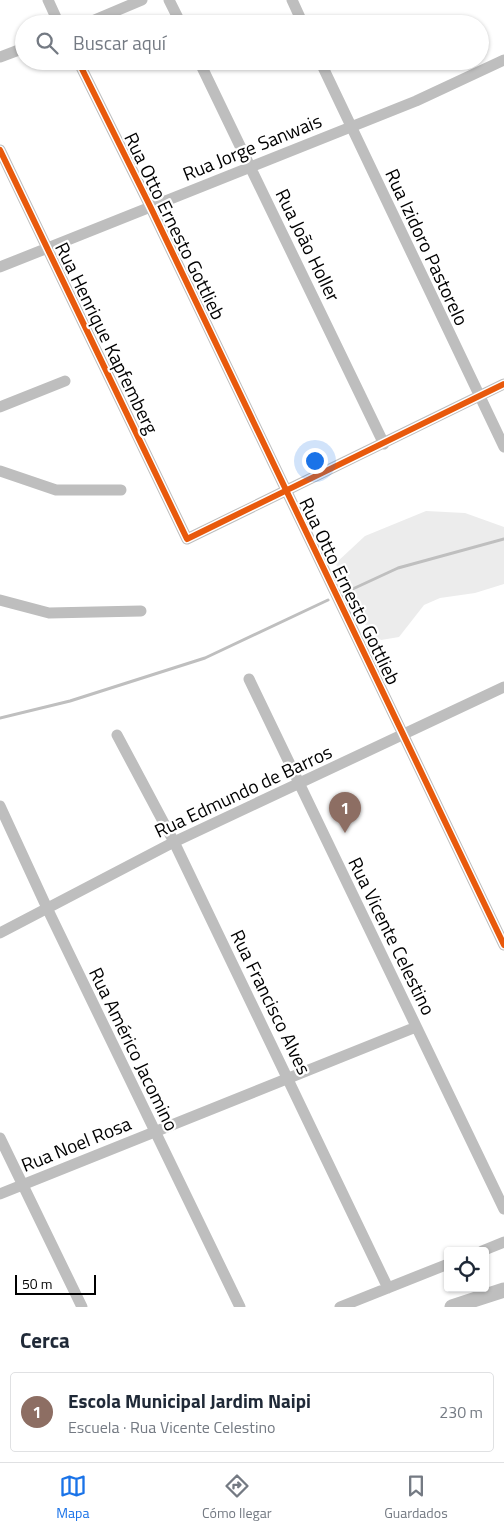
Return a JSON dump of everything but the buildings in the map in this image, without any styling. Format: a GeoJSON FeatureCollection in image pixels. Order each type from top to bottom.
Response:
{"type":"FeatureCollection","features":[{"type":"Feature","properties":{"kind":"main road"},"geometry":{"type":"LineString","coordinates":[[452,1307],[504,1290]]}},
{"type":"Feature","properties":{"kind":"street"},"geometry":{"type":"LineString","coordinates":[[48,0],[55,15]]}},
{"type":"Feature","properties":{"kind":"street"},"geometry":{"type":"LineString","coordinates":[[107,15],[142,0]]}},
{"type":"Feature","properties":{"kind":"street"},"geometry":{"type":"LineString","coordinates":[[169,0],[176,15]]}},
{"type":"Feature","properties":{"kind":"street"},"geometry":{"type":"LineString","coordinates":[[292,0],[299,15]]}},
{"type":"Feature","properties":{"kind":"street"},"geometry":{"type":"LineString","coordinates":[[0,57],[15,51]]}},
{"type":"Feature","properties":{"kind":"street","name":"Rua Jorge Sanwais"},"geometry":{"type":"LineString","coordinates":[[489,67],[504,60]]}},
{"type":"Feature","properties":{"kind":"street","name":"Rua Otto Ernesto Gottlieb"},"geometry":{"type":"LineString","coordinates":[[82,70],[150,206],[504,945]]}},
{"type":"Feature","properties":{"kind":"street","name":"Rua João Holler"},"geometry":{"type":"LineString","coordinates":[[203,70],[384,444]]}},
{"type":"Feature","properties":{"kind":"street","name":"Rua Izidoro Pastorelo"},"geometry":{"type":"LineString","coordinates":[[324,70],[504,447]]}},
{"type":"Feature","properties":{"kind":"street","name":"Rua Jorge Sanwais"},"geometry":{"type":"LineString","coordinates":[[0,267],[416,101],[483,70]]}},
{"type":"Feature","properties":{"kind":"street","name":"Rua Henrique Kapfemberg"},"geometry":{"type":"LineString","coordinates":[[0,150],[187,539],[286,493]]}},
{"type":"Feature","properties":{"kind":"street"},"geometry":{"type":"LineString","coordinates":[[0,407],[65,381]]}},
{"type":"Feature","properties":{"kind":"street"},"geometry":{"type":"LineString","coordinates":[[286,493],[504,384]]}},
{"type":"Feature","properties":{"kind":"street"},"geometry":{"type":"LineString","coordinates":[[0,471],[56,490],[121,490]]}},
{"type":"Feature","properties":{"kind":"street"},"geometry":{"type":"LineString","coordinates":[[0,600],[49,613],[141,611]]}},
{"type":"Feature","properties":{"kind":"street","name":"Rua Vicente Celestino"},"geometry":{"type":"LineString","coordinates":[[249,679],[504,1208]]}},
{"type":"Feature","properties":{"kind":"street","name":"Rua Edmundo de Barros"},"geometry":{"type":"LineString","coordinates":[[0,933],[174,842],[299,785],[402,733],[504,687]]}},
{"type":"Feature","properties":{"kind":"street","name":"Rua Francisco Alves"},"geometry":{"type":"LineString","coordinates":[[117,734],[174,842],[388,1288]]}},
{"type":"Feature","properties":{"kind":"street","name":"Rua Américo Jacomino"},"geometry":{"type":"LineString","coordinates":[[0,806],[47,908],[240,1307]]}},
{"type":"Feature","properties":{"kind":"street","name":"Rua Noel Rosa"},"geometry":{"type":"LineString","coordinates":[[0,1194],[154,1130],[416,1027]]}},
{"type":"Feature","properties":{"kind":"street"},"geometry":{"type":"LineString","coordinates":[[0,1138],[82,1307]]}},
{"type":"Feature","properties":{"kind":"street"},"geometry":{"type":"LineString","coordinates":[[489,1248],[504,1242]]}},
{"type":"Feature","properties":{"kind":"street"},"geometry":{"type":"LineString","coordinates":[[340,1307],[444,1266]]}},
{"type":"Feature","properties":{"kind":"shaded area"},"geometry":{"type":"Polygon","coordinates":[[[426,511],[465,513],[504,527],[504,584],[475,593],[440,598],[424,605],[399,637],[381,640],[365,624],[352,605],[336,563],[365,536],[426,511]]]}},
{"type":"Feature","properties":{"kind":"waterway"},"geometry":{"type":"LineString","coordinates":[[344,593],[398,568],[504,539]]}},
{"type":"Feature","properties":{"kind":"waterway"},"geometry":{"type":"LineString","coordinates":[[0,718],[70,701],[205,658],[328,600]]}},
{"type":"Feature","properties":{"kind":"cycle path"},"geometry":{"type":"LineString","coordinates":[[82,70],[150,206],[504,945]]}},
{"type":"Feature","properties":{"kind":"cycle path"},"geometry":{"type":"LineString","coordinates":[[0,150],[187,539],[504,384]]}},
{"type":"Feature","properties":{"kind":"place","name":"Escola Municipal Jardim Naipi"},"geometry":{"type":"Point","coordinates":[345,833]}}]}
